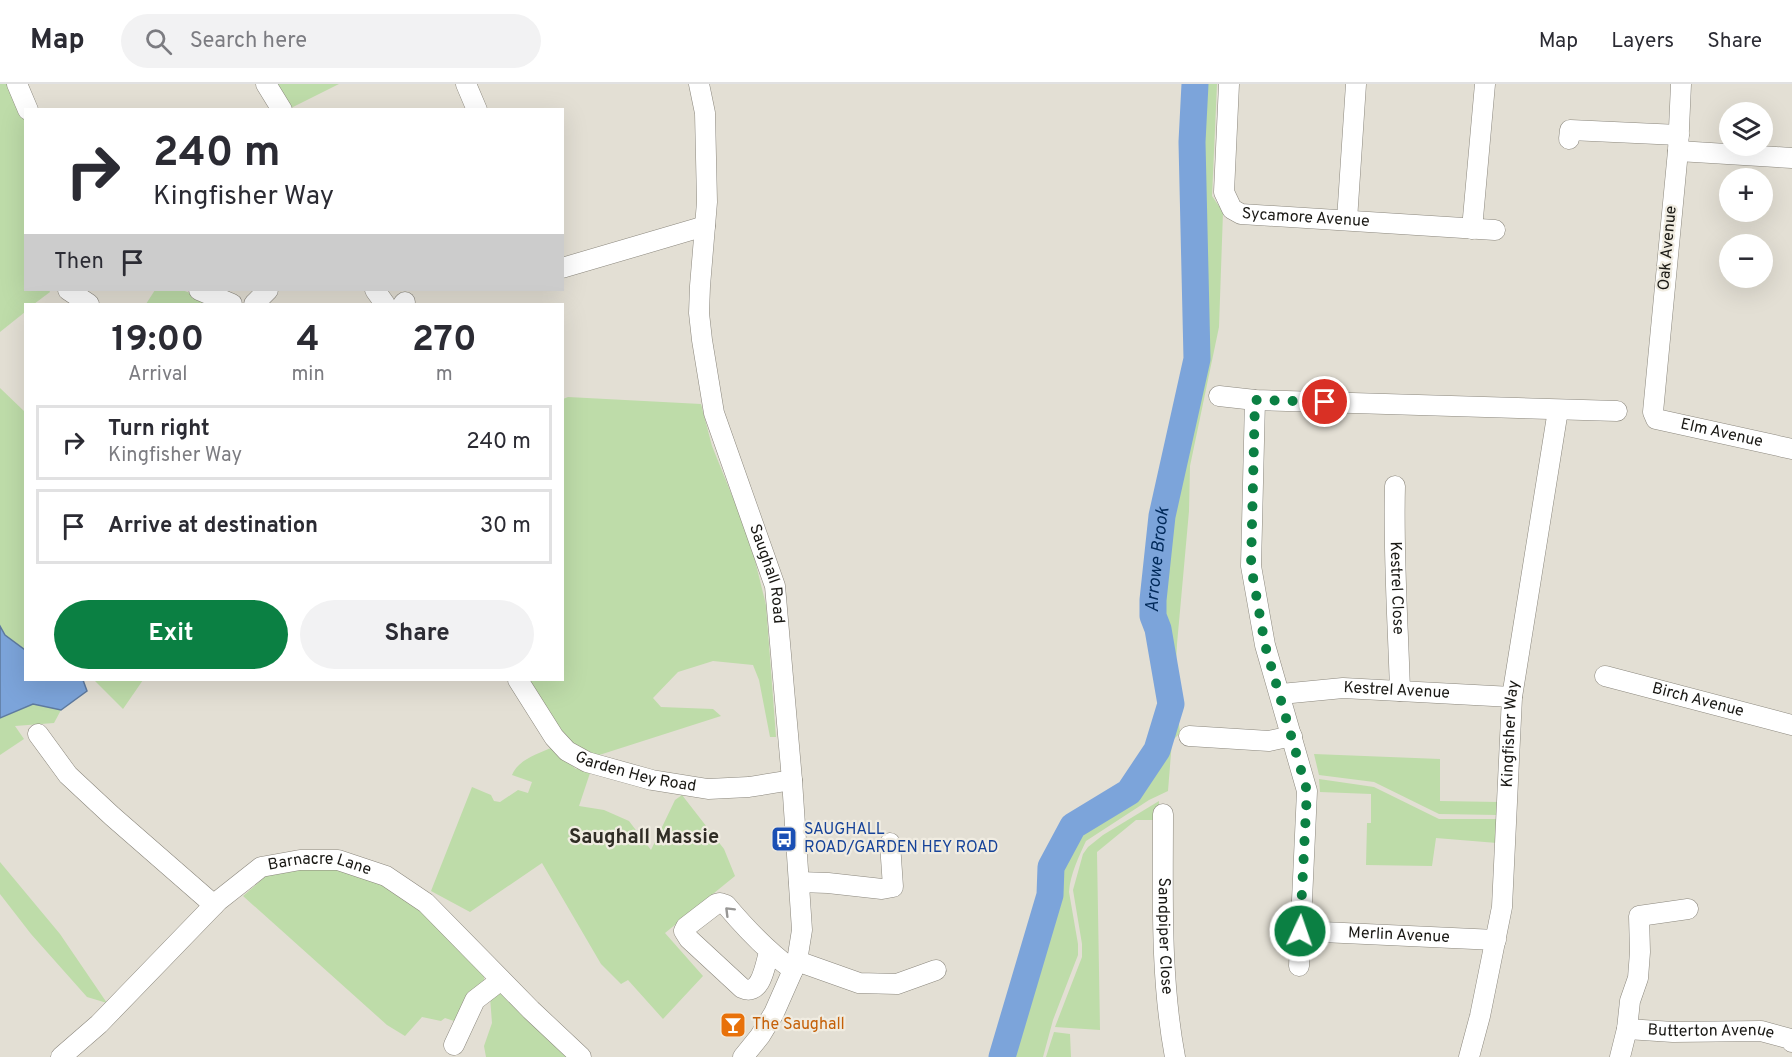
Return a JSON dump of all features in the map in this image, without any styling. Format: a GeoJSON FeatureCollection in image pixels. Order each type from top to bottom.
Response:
{"type":"FeatureCollection","features":[{"type":"Feature","properties":{"kind":"street"},"geometry":{"type":"LineString","coordinates":[[17,84],[27,108]]}},
{"type":"Feature","properties":{"kind":"street"},"geometry":{"type":"LineString","coordinates":[[266,84],[281,108]]}},
{"type":"Feature","properties":{"kind":"street"},"geometry":{"type":"LineString","coordinates":[[466,84],[476,108]]}},
{"type":"Feature","properties":{"kind":"street","name":"Saughall Road"},"geometry":{"type":"LineString","coordinates":[[699,84],[705,113],[707,202],[699,313],[714,413],[725,449],[741,484],[775,586],[802,930],[795,965],[774,1014],[743,1057]]}},
{"type":"Feature","properties":{"kind":"street","name":"Sycamore Avenue"},"geometry":{"type":"LineString","coordinates":[[1229,84],[1224,192],[1232,209],[1241,214],[1495,230]]}},
{"type":"Feature","properties":{"kind":"street"},"geometry":{"type":"LineString","coordinates":[[1347,220],[1356,84]]}},
{"type":"Feature","properties":{"kind":"street"},"geometry":{"type":"LineString","coordinates":[[1472,229],[1485,84]]}},
{"type":"Feature","properties":{"kind":"street","name":"Oak Avenue"},"geometry":{"type":"LineString","coordinates":[[1653,412],[1682,84]]}},
{"type":"Feature","properties":{"kind":"street"},"geometry":{"type":"LineString","coordinates":[[1569,139],[1570,130],[1792,159]]}},
{"type":"Feature","properties":{"kind":"street"},"geometry":{"type":"LineString","coordinates":[[564,267],[705,226]]}},
{"type":"Feature","properties":{"kind":"street"},"geometry":{"type":"LineString","coordinates":[[70,291],[88,303]]}},
{"type":"Feature","properties":{"kind":"street"},"geometry":{"type":"LineString","coordinates":[[201,291],[230,303]]}},
{"type":"Feature","properties":{"kind":"street"},"geometry":{"type":"LineString","coordinates":[[255,303],[267,291]]}},
{"type":"Feature","properties":{"kind":"street"},"geometry":{"type":"LineString","coordinates":[[1218,396],[1255,400],[1617,411]]}},
{"type":"Feature","properties":{"kind":"street"},"geometry":{"type":"LineString","coordinates":[[1255,400],[1251,566],[1265,645],[1281,694],[1307,791],[1299,966]]}},
{"type":"Feature","properties":{"kind":"street","name":"Kingfisher Way"},"geometry":{"type":"LineString","coordinates":[[1469,1057],[1502,907],[1512,697],[1558,410]]}},
{"type":"Feature","properties":{"kind":"street","name":"Elm Avenue"},"geometry":{"type":"LineString","coordinates":[[1653,412],[1656,419],[1792,449]]}},
{"type":"Feature","properties":{"kind":"street","name":"Kestrel Close"},"geometry":{"type":"LineString","coordinates":[[1395,486],[1393,539],[1398,592],[1400,691]]}},
{"type":"Feature","properties":{"kind":"street","name":"Birch Avenue"},"geometry":{"type":"LineString","coordinates":[[1605,676],[1792,725]]}},
{"type":"Feature","properties":{"kind":"street","name":"Garden Hey Road"},"geometry":{"type":"LineString","coordinates":[[519,681],[554,737],[567,751],[587,762],[652,780],[708,789],[749,787],[792,780]]}},
{"type":"Feature","properties":{"kind":"street","name":"Kestrel Avenue"},"geometry":{"type":"LineString","coordinates":[[1281,694],[1343,687],[1512,697]]}},
{"type":"Feature","properties":{"kind":"street"},"geometry":{"type":"LineString","coordinates":[[38,734],[68,775],[214,905]]}},
{"type":"Feature","properties":{"kind":"street"},"geometry":{"type":"LineString","coordinates":[[1189,736],[1269,741],[1292,736]]}},
{"type":"Feature","properties":{"kind":"street","name":"Sandpiper Close"},"geometry":{"type":"LineString","coordinates":[[1163,814],[1162,925],[1170,1033],[1175,1057]]}},
{"type":"Feature","properties":{"kind":"street"},"geometry":{"type":"LineString","coordinates":[[799,882],[882,889],[893,887],[890,843]]}},
{"type":"Feature","properties":{"kind":"street","name":"Barnacre Lane"},"geometry":{"type":"LineString","coordinates":[[61,1057],[99,1024],[214,905],[261,867],[300,860],[338,860],[386,876],[426,903],[581,1057]]}},
{"type":"Feature","properties":{"kind":"street"},"geometry":{"type":"LineString","coordinates":[[769,952],[758,985],[753,990],[747,991],[689,939],[684,931],[720,903],[726,905],[753,938],[769,952],[795,965],[859,983],[897,984],[936,970]]}},
{"type":"Feature","properties":{"kind":"street"},"geometry":{"type":"LineString","coordinates":[[1620,1057],[1627,1029],[1630,1001],[1638,978],[1640,952],[1638,916],[1688,909]]}},
{"type":"Feature","properties":{"kind":"street","name":"Merlin Avenue"},"geometry":{"type":"LineString","coordinates":[[1300,931],[1496,940]]}},
{"type":"Feature","properties":{"kind":"street"},"geometry":{"type":"LineString","coordinates":[[454,1044],[476,1000],[501,980]]}},
{"type":"Feature","properties":{"kind":"street","name":"Butterton Avenue"},"geometry":{"type":"LineString","coordinates":[[1627,1029],[1673,1032],[1761,1031],[1792,1040]]}},
{"type":"Feature","properties":{"kind":"green space"},"geometry":{"type":"Polygon","coordinates":[[[0,84],[9,84],[24,119],[24,291],[50,292],[35,303],[24,303],[24,313],[0,332],[0,84]]]}},
{"type":"Feature","properties":{"kind":"green space"},"geometry":{"type":"Polygon","coordinates":[[[276,84],[339,84],[291,108],[276,84]]]}},
{"type":"Feature","properties":{"kind":"green space"},"geometry":{"type":"Polygon","coordinates":[[[1195,84],[1217,84],[1212,196],[1223,212],[1219,327],[1190,466],[1189,511],[1175,685],[1180,733],[1172,741],[1168,791],[1149,800],[1086,841],[1073,872],[1069,892],[1078,955],[1053,1020],[1043,1057],[1014,1057],[1068,844],[1083,826],[1114,810],[1142,785],[1160,755],[1171,704],[1158,629],[1153,616],[1162,516],[1197,359],[1192,142],[1195,84]]]}},
{"type":"Feature","properties":{"kind":"green space"},"geometry":{"type":"Polygon","coordinates":[[[154,291],[185,291],[218,303],[147,303],[154,291]]]}},
{"type":"Feature","properties":{"kind":"green space"},"geometry":{"type":"Polygon","coordinates":[[[0,388],[24,411],[24,649],[5,635],[0,626],[0,388]]]}},
{"type":"Feature","properties":{"kind":"green space"},"geometry":{"type":"Polygon","coordinates":[[[564,399],[701,404],[712,446],[750,540],[766,605],[776,737],[770,737],[759,680],[753,665],[713,661],[678,672],[653,698],[661,707],[713,709],[721,716],[593,757],[569,742],[554,725],[530,681],[564,681],[564,399]]]}},
{"type":"Feature","properties":{"kind":"green space"},"geometry":{"type":"Polygon","coordinates":[[[95,681],[142,681],[123,709],[95,681]]]}},
{"type":"Feature","properties":{"kind":"green space"},"geometry":{"type":"Polygon","coordinates":[[[33,704],[61,710],[54,723],[15,726],[24,739],[0,755],[0,718],[33,704]]]}},
{"type":"Feature","properties":{"kind":"green space"},"geometry":{"type":"Polygon","coordinates":[[[551,748],[576,769],[581,766],[590,773],[579,806],[604,810],[629,821],[651,850],[675,800],[682,795],[724,849],[735,876],[665,933],[703,976],[663,1019],[628,980],[621,984],[601,964],[542,863],[470,912],[431,891],[472,787],[491,795],[494,801],[500,802],[518,790],[528,793],[532,782],[512,775],[523,761],[551,748]]]}},
{"type":"Feature","properties":{"kind":"green space"},"geometry":{"type":"Polygon","coordinates":[[[1314,754],[1440,759],[1440,801],[1499,802],[1498,815],[1439,814],[1374,782],[1319,775],[1314,754]]]}},
{"type":"Feature","properties":{"kind":"green space"},"geometry":{"type":"Polygon","coordinates":[[[1319,779],[1374,787],[1439,819],[1498,819],[1497,843],[1436,838],[1432,866],[1366,865],[1367,823],[1371,823],[1371,794],[1320,792],[1319,779]]]}},
{"type":"Feature","properties":{"kind":"green space"},"geometry":{"type":"Polygon","coordinates":[[[1159,801],[1158,820],[1136,820],[1097,852],[1100,1030],[1055,1027],[1082,957],[1073,890],[1083,854],[1103,835],[1159,801]]]}},
{"type":"Feature","properties":{"kind":"green space"},"geometry":{"type":"Polygon","coordinates":[[[0,862],[60,934],[107,1003],[87,997],[31,934],[0,894],[0,862]]]}},
{"type":"Feature","properties":{"kind":"green space"},"geometry":{"type":"Polygon","coordinates":[[[328,866],[349,869],[375,879],[410,901],[442,929],[484,975],[484,988],[457,1022],[445,1018],[441,1021],[422,1017],[405,1036],[387,1025],[243,896],[266,876],[298,868],[328,866]]]}},
{"type":"Feature","properties":{"kind":"green space"},"geometry":{"type":"Polygon","coordinates":[[[498,992],[511,997],[571,1057],[486,1057],[484,1046],[492,1023],[490,997],[498,992]]]}},
{"type":"Feature","properties":{"kind":"green space"},"geometry":{"type":"Polygon","coordinates":[[[1054,1032],[1070,1034],[1071,1057],[1046,1057],[1054,1032]]]}},
{"type":"Feature","properties":{"kind":"water"},"geometry":{"type":"Polygon","coordinates":[[[0,626],[5,635],[24,649],[24,681],[83,681],[87,691],[61,710],[33,704],[0,718],[0,626]]]}},
{"type":"Feature","properties":{"kind":"waterway","name":"Arrowe Brook"},"geometry":{"type":"LineString","coordinates":[[1002,1057],[1050,895],[1051,867],[1073,826],[1129,792],[1157,750],[1171,704],[1158,629],[1153,616],[1153,600],[1162,516],[1197,359],[1192,142],[1195,84]]}},
{"type":"Feature","properties":{"kind":"place","name":"SAUGHALL ROAD/GARDEN HEY ROAD"},"geometry":{"type":"Point","coordinates":[784,839]}},
{"type":"Feature","properties":{"kind":"place","name":"The Saughall"},"geometry":{"type":"Point","coordinates":[733,1025]}},
{"type":"Feature","properties":{"kind":"district","name":"Saughall Massie"},"geometry":{"type":"Point","coordinates":[644,838]}},
{"type":"Feature","properties":{"kind":"route"},"geometry":{"type":"LineString","coordinates":[[1300,931],[1307,791],[1281,694],[1265,645],[1251,566],[1255,400],[1325,402]]}}]}
